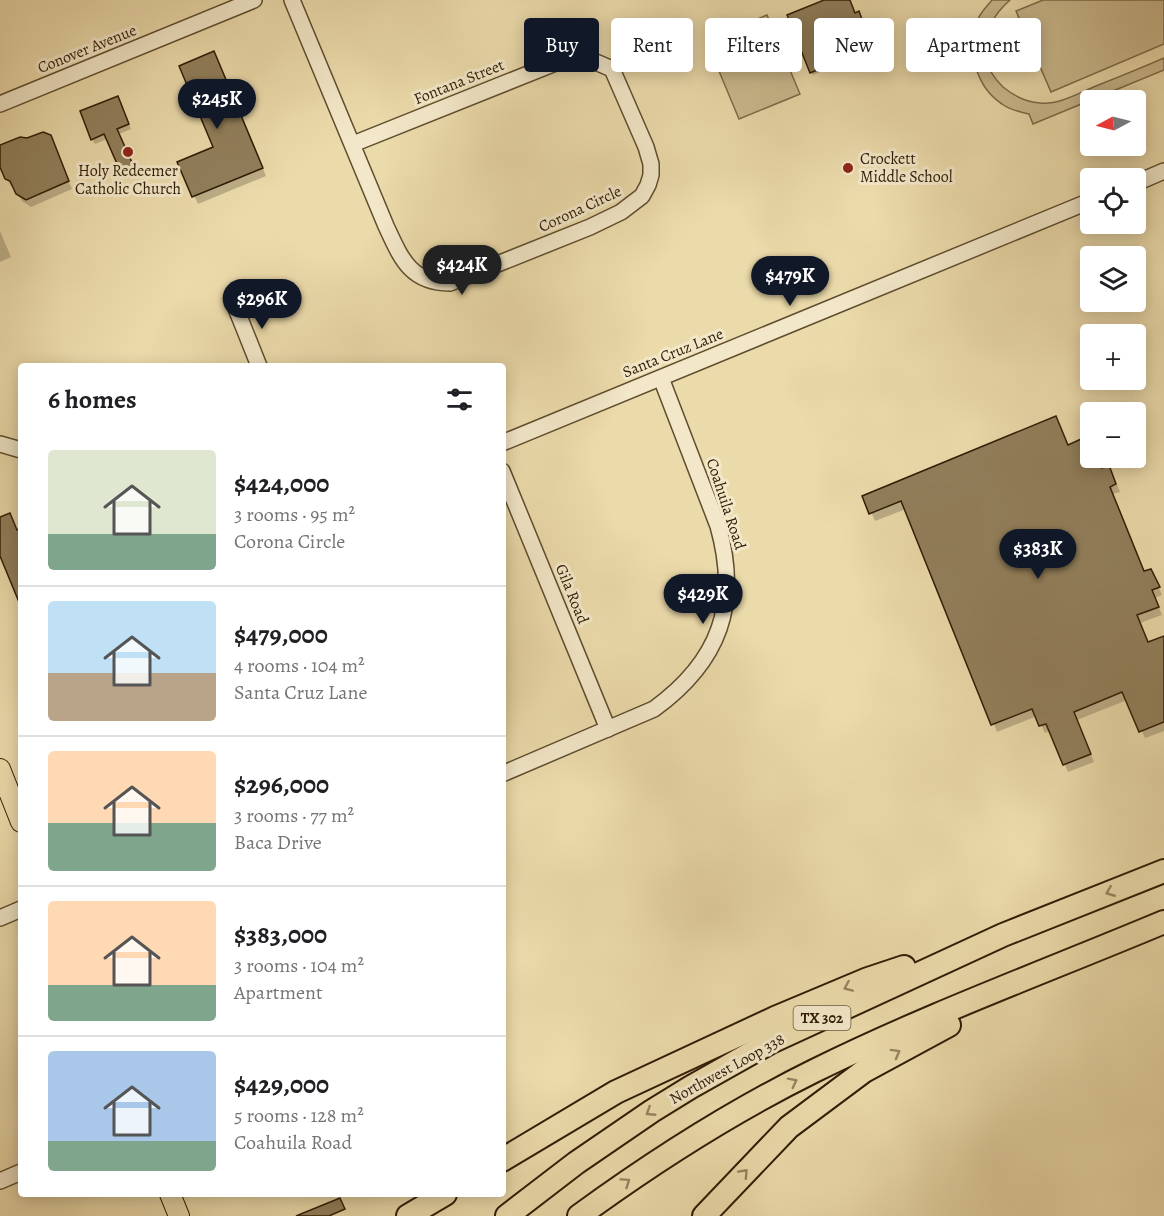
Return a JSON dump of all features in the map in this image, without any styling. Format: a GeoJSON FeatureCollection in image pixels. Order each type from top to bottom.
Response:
{"type":"FeatureCollection","features":[{"type":"Feature","properties":{"kind":"highway","name":"Northwest Loop 338"},"geometry":{"type":"LineString","coordinates":[[507,1216],[614,1136],[731,1064],[813,1022],[1003,935],[1164,871]]}},
{"type":"Feature","properties":{"kind":"highway"},"geometry":{"type":"LineString","coordinates":[[704,1216],[789,1127],[864,1071],[939,1030],[1164,923]]}},
{"type":"Feature","properties":{"kind":"highway","name":"TX 302"},"geometry":{"type":"LineString","coordinates":[[579,1216],[691,1140],[771,1093],[897,1032],[1164,923]]}},
{"type":"Feature","properties":{"kind":"highway"},"geometry":{"type":"LineString","coordinates":[[506,1158],[616,1092],[727,1041],[868,979],[1003,935]]}},
{"type":"Feature","properties":{"kind":"highway"},"geometry":{"type":"LineString","coordinates":[[506,1144],[585,1099],[687,1050],[727,1041]]}},
{"type":"Feature","properties":{"kind":"highway"},"geometry":{"type":"LineString","coordinates":[[408,1216],[440,1197]]}},
{"type":"Feature","properties":{"kind":"main road"},"geometry":{"type":"LineString","coordinates":[[0,769],[18,814]]}},
{"type":"Feature","properties":{"kind":"main road"},"geometry":{"type":"LineString","coordinates":[[171,1197],[178,1216]]}},
{"type":"Feature","properties":{"kind":"street","name":"Conover Avenue"},"geometry":{"type":"LineString","coordinates":[[0,104],[254,0]]}},
{"type":"Feature","properties":{"kind":"street","name":"Corona Circle"},"geometry":{"type":"LineString","coordinates":[[292,0],[401,258],[418,276],[428,280],[450,283],[621,212],[642,196],[651,175],[651,164],[646,147],[613,72]]}},
{"type":"Feature","properties":{"kind":"street","name":"Fontana Street"},"geometry":{"type":"LineString","coordinates":[[353,144],[563,60],[584,57],[611,69]]}},
{"type":"Feature","properties":{"kind":"street"},"geometry":{"type":"LineString","coordinates":[[1146,179],[1164,171]]}},
{"type":"Feature","properties":{"kind":"street","name":"Santa Cruz Lane"},"geometry":{"type":"LineString","coordinates":[[506,440],[1080,205]]}},
{"type":"Feature","properties":{"kind":"street"},"geometry":{"type":"LineString","coordinates":[[235,306],[258,363]]}},
{"type":"Feature","properties":{"kind":"street","name":"Coahuila Road"},"geometry":{"type":"LineString","coordinates":[[506,772],[654,709],[675,694],[694,675],[719,629],[726,604],[728,578],[726,560],[718,526],[661,378]]}},
{"type":"Feature","properties":{"kind":"street"},"geometry":{"type":"LineString","coordinates":[[0,444],[18,449]]}},
{"type":"Feature","properties":{"kind":"street","name":"Gila Road"},"geometry":{"type":"LineString","coordinates":[[506,481],[608,729]]}},
{"type":"Feature","properties":{"kind":"street"},"geometry":{"type":"LineString","coordinates":[[0,918],[18,910]]}},
{"type":"Feature","properties":{"kind":"street"},"geometry":{"type":"LineString","coordinates":[[0,1181],[18,1173]]}},
{"type":"Feature","properties":{"kind":"shaded area"},"geometry":{"type":"Polygon","coordinates":[[[992,0],[1010,0],[994,18],[978,18],[992,0]]]}},
{"type":"Feature","properties":{"kind":"shaded area"},"geometry":{"type":"Polygon","coordinates":[[[1043,0],[1164,0],[1164,44],[1051,92],[1041,69],[1041,18],[1019,18],[1016,11],[1043,0]]]}},
{"type":"Feature","properties":{"kind":"shaded area"},"geometry":{"type":"Polygon","coordinates":[[[1164,58],[1164,70],[1115,90],[1087,90],[1164,58]]]}},
{"type":"Feature","properties":{"kind":"shaded area"},"geometry":{"type":"Polygon","coordinates":[[[719,72],[791,72],[800,94],[739,119],[719,72]]]}},
{"type":"Feature","properties":{"kind":"shaded area"},"geometry":{"type":"Polygon","coordinates":[[[978,72],[990,72],[1007,90],[1020,98],[1040,103],[1062,100],[1080,93],[1080,105],[1033,124],[1029,114],[1008,108],[993,97],[985,88],[978,72]]]}},
{"type":"Feature","properties":{"kind":"building"},"geometry":{"type":"Polygon","coordinates":[[[824,0],[850,0],[855,13],[859,11],[862,18],[814,18],[814,71],[810,73],[802,53],[802,18],[788,18],[787,15],[824,0]]]}},
{"type":"Feature","properties":{"kind":"building"},"geometry":{"type":"Polygon","coordinates":[[[214,51],[263,168],[192,197],[177,162],[213,147],[179,66],[214,51]]]}},
{"type":"Feature","properties":{"kind":"building"},"geometry":{"type":"Polygon","coordinates":[[[118,96],[129,124],[117,129],[134,167],[121,173],[104,134],[91,140],[80,111],[118,96]]]}},
{"type":"Feature","properties":{"kind":"building"},"geometry":{"type":"Polygon","coordinates":[[[43,132],[51,135],[69,181],[26,200],[16,194],[10,181],[5,179],[0,167],[0,145],[20,137],[27,138],[43,132]]]}},
{"type":"Feature","properties":{"kind":"building"},"geometry":{"type":"Polygon","coordinates":[[[1056,416],[1068,445],[1080,440],[1080,468],[1110,468],[1116,484],[1110,487],[1144,571],[1151,569],[1160,587],[1152,590],[1159,607],[1137,615],[1148,642],[1164,636],[1164,722],[1139,732],[1122,692],[1074,712],[1091,754],[1063,765],[1046,724],[1039,726],[1032,709],[991,725],[901,501],[869,514],[862,496],[1056,416]]]}},
{"type":"Feature","properties":{"kind":"building"},"geometry":{"type":"Polygon","coordinates":[[[10,513],[18,530],[18,600],[0,556],[0,517],[10,513]]]}},
{"type":"Feature","properties":{"kind":"building"},"geometry":{"type":"Polygon","coordinates":[[[340,1198],[345,1209],[329,1216],[296,1216],[340,1198]]]}},
{"type":"Feature","properties":{"kind":"place","name":"Holy Redeemer Catholic Church"},"geometry":{"type":"Point","coordinates":[128,152]}},
{"type":"Feature","properties":{"kind":"place","name":"Crockett Middle School"},"geometry":{"type":"Point","coordinates":[848,168]}}]}
